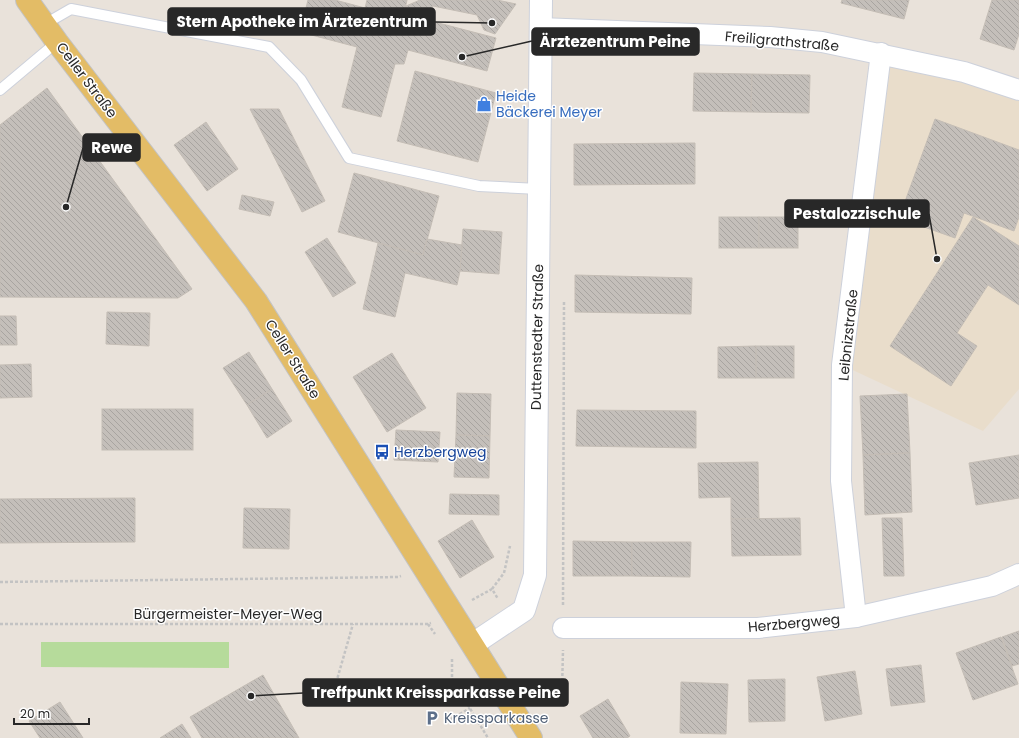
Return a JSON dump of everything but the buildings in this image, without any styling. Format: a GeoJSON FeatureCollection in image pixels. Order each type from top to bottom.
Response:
{"type":"FeatureCollection","features":[{"type":"Feature","properties":{"kind":"main road","name":"Celler Straße"},"geometry":{"type":"LineString","coordinates":[[27,0],[57,42],[256,301],[422,562],[531,738]]}},
{"type":"Feature","properties":{"kind":"street","name":"Duttenstedter Straße"},"geometry":{"type":"LineString","coordinates":[[472,644],[524,610],[535,575],[541,0]]}},
{"type":"Feature","properties":{"kind":"street","name":"Freiligrathstraße"},"geometry":{"type":"LineString","coordinates":[[540,28],[770,37],[822,42],[881,53],[964,72],[1019,90]]}},
{"type":"Feature","properties":{"kind":"street","name":"Leibnizstraße"},"geometry":{"type":"LineString","coordinates":[[856,617],[841,481],[842,365],[881,53]]}},
{"type":"Feature","properties":{"kind":"street","name":"Herzbergweg"},"geometry":{"type":"LineString","coordinates":[[563,628],[758,628],[856,617],[992,586],[1019,574]]}},
{"type":"Feature","properties":{"kind":"lane"},"geometry":{"type":"LineString","coordinates":[[45,24],[72,9],[269,47],[301,80],[349,158],[479,186],[539,188]]}},
{"type":"Feature","properties":{"kind":"lane"},"geometry":{"type":"LineString","coordinates":[[0,90],[57,42]]}},
{"type":"Feature","properties":{"kind":"path"},"geometry":{"type":"LineString","coordinates":[[562,691],[564,300]]}},
{"type":"Feature","properties":{"kind":"path"},"geometry":{"type":"LineString","coordinates":[[0,582],[398,577],[422,562]]}},
{"type":"Feature","properties":{"kind":"path","name":"Bürgermeister-Meyer-Weg"},"geometry":{"type":"LineString","coordinates":[[0,624],[428,624],[492,589],[510,619]]}},
{"type":"Feature","properties":{"kind":"path"},"geometry":{"type":"LineString","coordinates":[[332,697],[353,624]]}},
{"type":"Feature","properties":{"kind":"path"},"geometry":{"type":"LineString","coordinates":[[428,624],[436,636]]}},
{"type":"Feature","properties":{"kind":"path"},"geometry":{"type":"LineString","coordinates":[[449,654],[453,660],[452,679],[488,738]]}},
{"type":"Feature","properties":{"kind":"path"},"geometry":{"type":"LineString","coordinates":[[451,719],[470,708]]}},
{"type":"Feature","properties":{"kind":"shaded area"},"geometry":{"type":"Polygon","coordinates":[[[881,53],[1019,90],[1019,389],[983,431],[842,365],[881,53]]]}},
{"type":"Feature","properties":{"kind":"green space"},"geometry":{"type":"Polygon","coordinates":[[[41,642],[229,642],[229,668],[41,667],[41,642]]]}},
{"type":"Feature","properties":{"kind":"place","name":"Stern Apotheke im Ärztezentrum"},"geometry":{"type":"Point","coordinates":[492,23]}},
{"type":"Feature","properties":{"kind":"place","name":"Ärztezentrum Peine"},"geometry":{"type":"Point","coordinates":[462,57]}},
{"type":"Feature","properties":{"kind":"place","name":"Heide Bäckerei Meyer"},"geometry":{"type":"Point","coordinates":[484,104]}},
{"type":"Feature","properties":{"kind":"place","name":"Rewe"},"geometry":{"type":"Point","coordinates":[66,207]}},
{"type":"Feature","properties":{"kind":"place","name":"Pestalozzischule"},"geometry":{"type":"Point","coordinates":[937,259]}},
{"type":"Feature","properties":{"kind":"place","name":"Herzbergweg"},"geometry":{"type":"Point","coordinates":[382,452]}},
{"type":"Feature","properties":{"kind":"place","name":"Treffpunkt Kreissparkasse Peine"},"geometry":{"type":"Point","coordinates":[251,696]}},
{"type":"Feature","properties":{"kind":"place","name":"Kreissparkasse"},"geometry":{"type":"Point","coordinates":[432,718]}}]}
